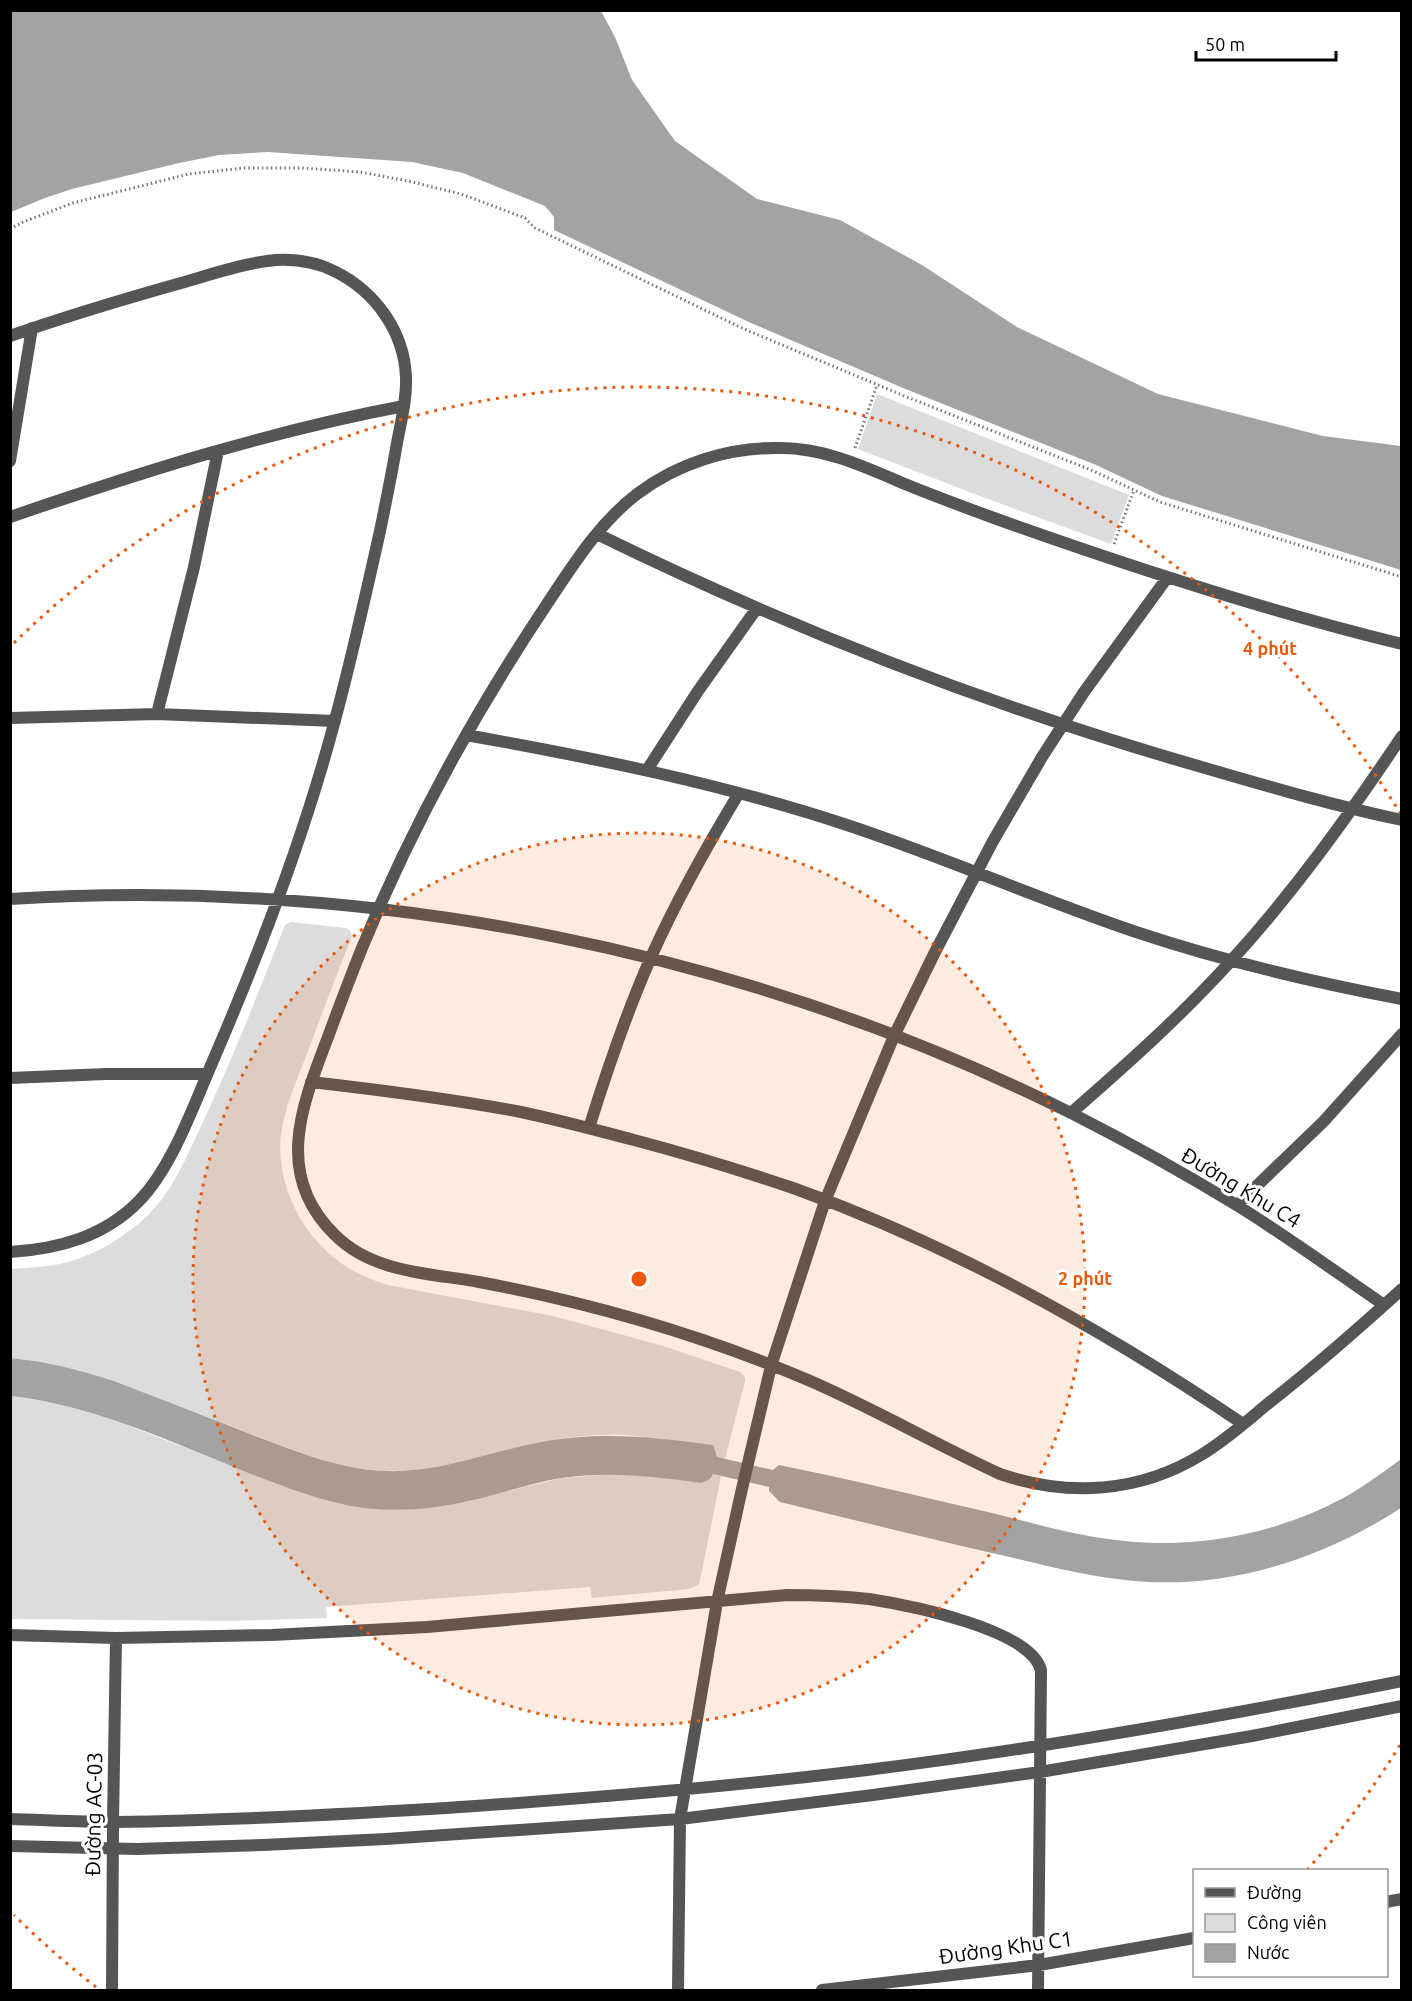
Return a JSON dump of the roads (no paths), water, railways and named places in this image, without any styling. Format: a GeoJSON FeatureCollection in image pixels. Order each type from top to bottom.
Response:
{"type":"FeatureCollection","features":[{"type":"Feature","properties":{"kind":"street"},"geometry":{"type":"LineString","coordinates":[[10,336],[142,294],[248,265],[277,260],[305,262],[332,270],[370,296],[388,320],[400,347],[406,377],[404,406],[369,581],[335,721],[278,899],[207,1074],[163,1168],[138,1202],[90,1236],[48,1249],[10,1252]]}},
{"type":"Feature","properties":{"kind":"street"},"geometry":{"type":"LineString","coordinates":[[10,460],[32,328]]}},
{"type":"Feature","properties":{"kind":"street"},"geometry":{"type":"LineString","coordinates":[[10,517],[131,477],[218,452],[350,416],[404,406]]}},
{"type":"Feature","properties":{"kind":"street"},"geometry":{"type":"LineString","coordinates":[[1401,644],[1269,609],[1167,578],[995,518],[855,463],[823,453],[791,448],[761,448],[708,458],[681,468],[639,493],[617,511],[597,534],[526,635],[466,735],[379,908],[311,1082],[298,1131],[297,1148],[301,1178],[321,1221],[333,1234],[360,1255],[375,1262],[588,1306],[664,1328],[771,1366],[849,1399],[1000,1474],[1055,1488],[1105,1488],[1138,1482],[1203,1454],[1318,1364],[1401,1289]]}},
{"type":"Feature","properties":{"kind":"street"},"geometry":{"type":"LineString","coordinates":[[157,714],[194,567],[218,452]]}},
{"type":"Feature","properties":{"kind":"street"},"geometry":{"type":"LineString","coordinates":[[597,534],[757,608],[910,671],[1062,725],[1207,769],[1401,820]]}},
{"type":"Feature","properties":{"kind":"street"},"geometry":{"type":"LineString","coordinates":[[678,1990],[680,1819],[717,1602],[771,1366],[825,1201],[894,1036],[975,873],[1062,725],[1167,578]]}},
{"type":"Feature","properties":{"kind":"street"},"geometry":{"type":"LineString","coordinates":[[647,770],[698,691],[757,608]]}},
{"type":"Feature","properties":{"kind":"street"},"geometry":{"type":"LineString","coordinates":[[10,718],[157,714],[335,721]]}},
{"type":"Feature","properties":{"kind":"street"},"geometry":{"type":"LineString","coordinates":[[466,735],[647,770],[740,793],[846,825],[1052,903],[1137,932],[1231,961],[1401,999]]}},
{"type":"Feature","properties":{"kind":"street"},"geometry":{"type":"LineString","coordinates":[[1071,1113],[1162,1031],[1231,961],[1294,885],[1352,808],[1401,736]]}},
{"type":"Feature","properties":{"kind":"street"},"geometry":{"type":"LineString","coordinates":[[590,1128],[616,1049],[651,958],[681,893],[740,793]]}},
{"type":"Feature","properties":{"kind":"street","name":"Đường Khu C4"},"geometry":{"type":"LineString","coordinates":[[10,898],[200,894],[379,908],[533,932],[651,958],[772,991],[894,1036],[1071,1113],[1237,1205],[1384,1305]]}},
{"type":"Feature","properties":{"kind":"street"},"geometry":{"type":"LineString","coordinates":[[1237,1205],[1324,1121],[1401,1034]]}},
{"type":"Feature","properties":{"kind":"street"},"geometry":{"type":"LineString","coordinates":[[10,1078],[106,1074],[207,1074]]}},
{"type":"Feature","properties":{"kind":"street"},"geometry":{"type":"LineString","coordinates":[[311,1082],[437,1098],[590,1128],[718,1163],[825,1201],[916,1239],[1022,1291],[1132,1352],[1243,1424]]}},
{"type":"Feature","properties":{"kind":"street"},"geometry":{"type":"LineString","coordinates":[[10,1635],[117,1638],[272,1635],[427,1627],[787,1594],[853,1598],[921,1609],[957,1619],[1004,1636],[1032,1653],[1040,1665],[1042,1683],[1038,1990]]}},
{"type":"Feature","properties":{"kind":"street","name":"Đường AC-03"},"geometry":{"type":"LineString","coordinates":[[112,1990],[117,1638]]}},
{"type":"Feature","properties":{"kind":"street"},"geometry":{"type":"LineString","coordinates":[[10,1819],[113,1822],[386,1812],[684,1790],[869,1770],[1040,1746],[1157,1728],[1401,1681]]}},
{"type":"Feature","properties":{"kind":"street"},"geometry":{"type":"LineString","coordinates":[[10,1846],[113,1849],[386,1839],[680,1819],[873,1796],[1040,1772],[1219,1742],[1401,1706]]}},
{"type":"Feature","properties":{"kind":"street","name":"Đường Khu C1"},"geometry":{"type":"LineString","coordinates":[[822,1990],[1039,1965],[1193,1938]]}},
{"type":"Feature","properties":{"kind":"water"},"geometry":{"type":"Polygon","coordinates":[[[11,10],[601,11],[615,37],[632,80],[675,141],[757,199],[840,220],[922,265],[1017,327],[1158,394],[1323,436],[1401,446],[1401,570],[1162,496],[1096,465],[903,388],[751,323],[554,230],[554,217],[545,206],[463,173],[412,162],[268,152],[219,155],[72,189],[11,212],[11,10]]]}},
{"type":"Feature","properties":{"kind":"water"},"geometry":{"type":"Polygon","coordinates":[[[10,1358],[50,1364],[101,1377],[296,1451],[331,1462],[385,1471],[425,1469],[541,1442],[585,1437],[627,1436],[713,1445],[717,1457],[773,1470],[779,1465],[1073,1533],[1125,1541],[1182,1543],[1238,1536],[1320,1510],[1367,1484],[1401,1459],[1401,1508],[1336,1544],[1265,1569],[1229,1577],[1155,1582],[1101,1577],[939,1541],[780,1502],[769,1491],[769,1487],[713,1474],[710,1479],[701,1483],[631,1475],[579,1476],[549,1480],[443,1506],[404,1510],[364,1508],[332,1502],[300,1492],[99,1415],[41,1400],[11,1396],[10,1358]]]}}]}
